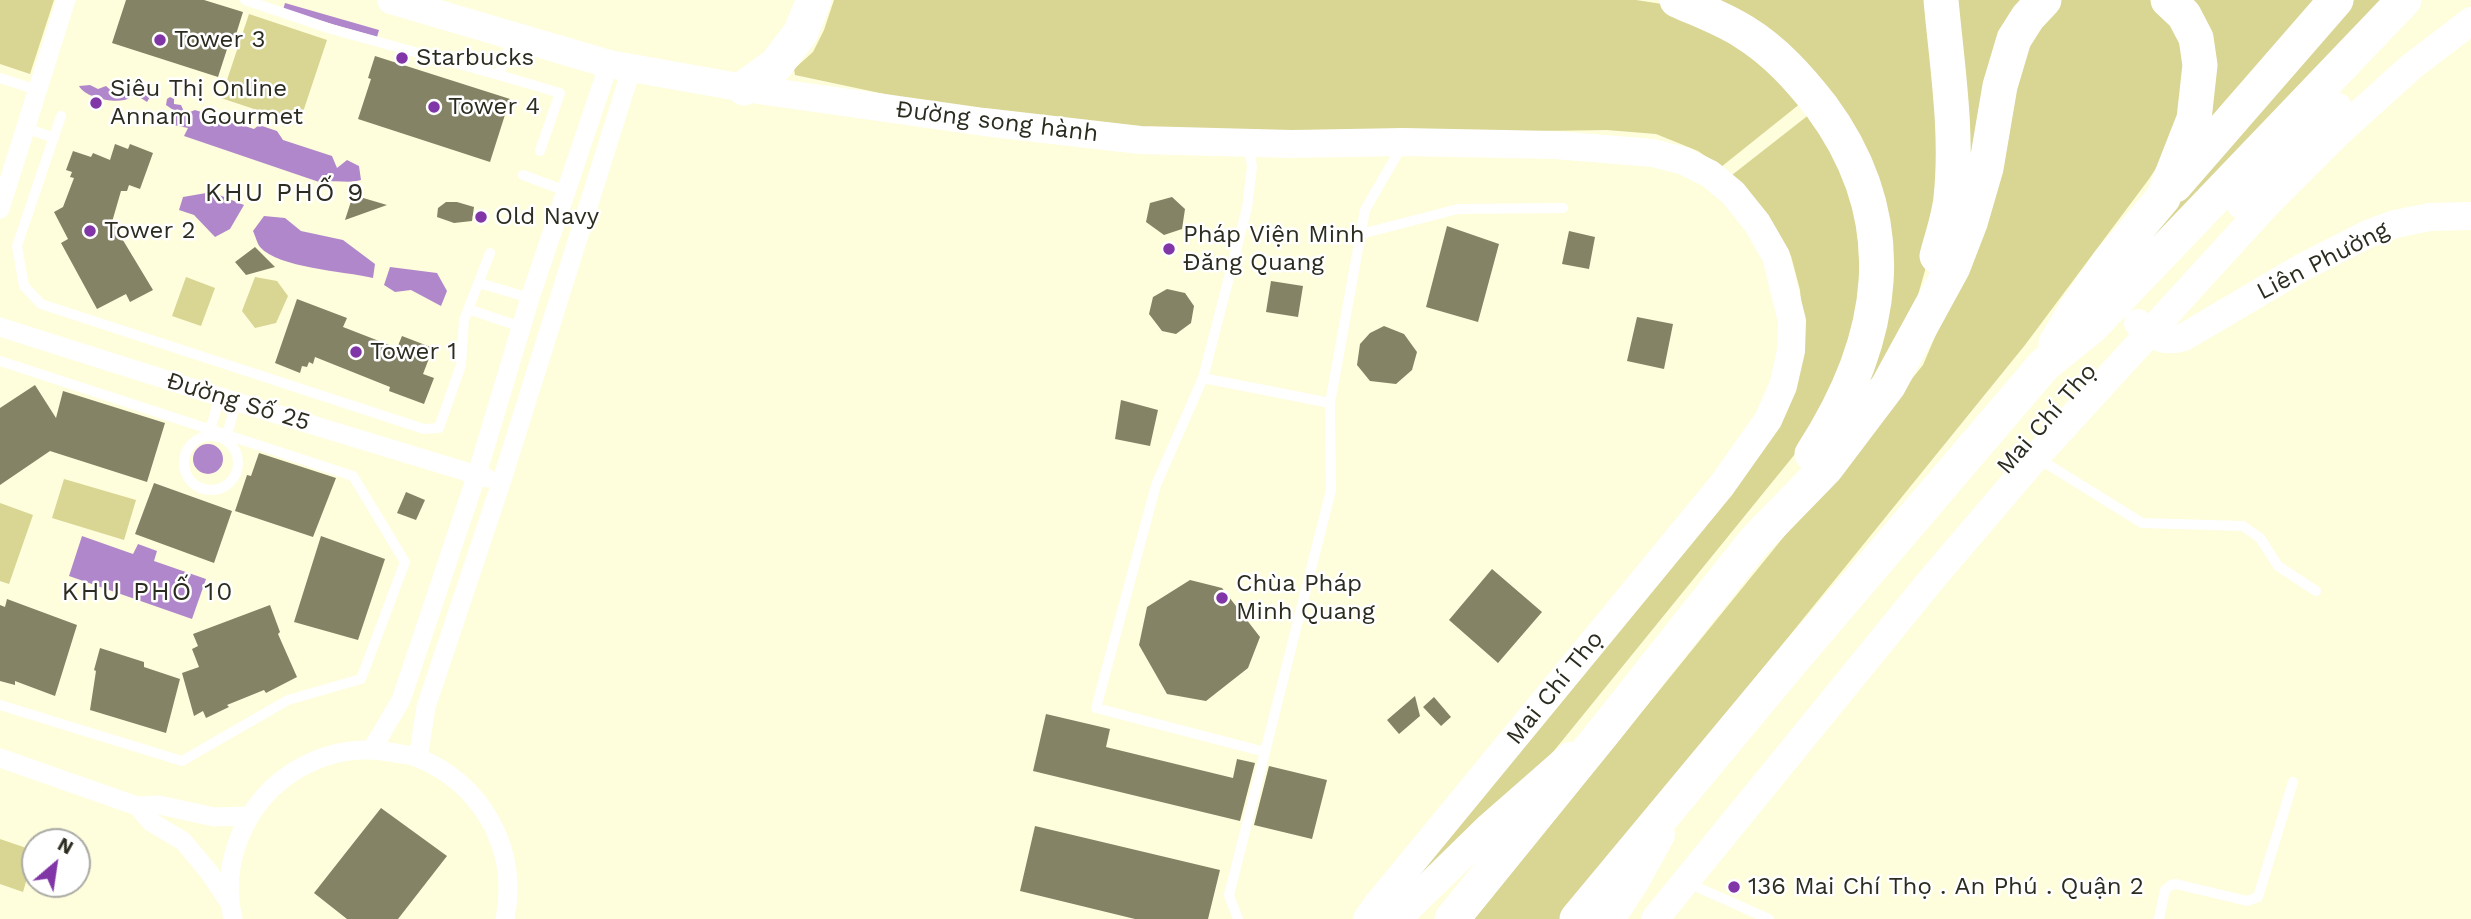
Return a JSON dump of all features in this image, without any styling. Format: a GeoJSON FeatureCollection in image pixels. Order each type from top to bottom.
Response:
{"type":"FeatureCollection","features":[{"type":"Feature","properties":{"kind":"highway"},"geometry":{"type":"LineString","coordinates":[[744,88],[776,65],[801,32],[814,0]]}},
{"type":"Feature","properties":{"kind":"highway"},"geometry":{"type":"LineString","coordinates":[[1676,0],[1744,31],[1801,80],[1835,126],[1856,164],[1870,205],[1877,259],[1874,310],[1857,372],[1829,429],[1764,532]]}},
{"type":"Feature","properties":{"kind":"highway"},"geometry":{"type":"LineString","coordinates":[[1915,340],[1951,200],[1952,116],[1941,0]]}},
{"type":"Feature","properties":{"kind":"highway"},"geometry":{"type":"LineString","coordinates":[[1764,532],[1826,468],[1888,386],[1915,340],[1953,267],[1970,223],[1986,167],[2000,86],[2014,39],[2028,17],[2044,0]]}},
{"type":"Feature","properties":{"kind":"highway"},"geometry":{"type":"LineString","coordinates":[[2168,0],[2184,15],[2196,38],[2200,65],[2193,119],[2175,186]]}},
{"type":"Feature","properties":{"kind":"highway","name":"Mai Chí Thọ"},"geometry":{"type":"LineString","coordinates":[[1577,919],[2044,365],[2076,309],[2109,262],[2336,0]]}},
{"type":"Feature","properties":{"kind":"highway","name":"Mai Chí Thọ"},"geometry":{"type":"LineString","coordinates":[[2044,365],[2091,327],[2404,0]]}},
{"type":"Feature","properties":{"kind":"highway","name":"Mai Chí Thọ"},"geometry":{"type":"LineString","coordinates":[[1452,919],[1764,532]]}},
{"type":"Feature","properties":{"kind":"main road","name":"Đường song hành"},"geometry":{"type":"LineString","coordinates":[[391,0],[621,66],[744,88],[984,122],[1140,140],[1404,142],[1615,149]]}},
{"type":"Feature","properties":{"kind":"main road","name":"Mai Chí Thọ"},"geometry":{"type":"LineString","coordinates":[[1655,919],[1932,579],[2036,457],[2110,376],[2142,327],[2277,165],[2320,122],[2412,43],[2469,0]]}},
{"type":"Feature","properties":{"kind":"main road","name":"Mai Chí Thọ"},"geometry":{"type":"LineString","coordinates":[[1685,882],[1679,872],[1688,853],[1922,564],[2027,441],[2338,132],[2411,67],[2471,21]]}},
{"type":"Feature","properties":{"kind":"main road","name":"Mai Chí Thọ"},"geometry":{"type":"LineString","coordinates":[[1367,919],[1722,485],[1768,420],[1783,386],[1791,351],[1793,321],[1776,256],[1757,223],[1733,192],[1710,174],[1684,162],[1653,153],[1615,149]]}},
{"type":"Feature","properties":{"kind":"main road","name":"Liên Phường"},"geometry":{"type":"LineString","coordinates":[[2110,376],[2184,337],[2301,268],[2368,234],[2395,224],[2430,217],[2471,216]]}},
{"type":"Feature","properties":{"kind":"main road"},"geometry":{"type":"LineString","coordinates":[[2142,327],[2157,338],[2172,340],[2184,337]]}},
{"type":"Feature","properties":{"kind":"main road","name":"Mai Chí Thọ"},"geometry":{"type":"LineString","coordinates":[[1565,761],[1808,461]]}},
{"type":"Feature","properties":{"kind":"main road","name":"Mai Chí Thọ"},"geometry":{"type":"LineString","coordinates":[[1396,919],[1489,828],[1606,729]]}},
{"type":"Feature","properties":{"kind":"main road","name":"Mai Chí Thọ"},"geometry":{"type":"LineString","coordinates":[[1609,919],[1645,863],[1682,792]]}},
{"type":"Feature","properties":{"kind":"street"},"geometry":{"type":"LineString","coordinates":[[0,209],[66,0]]}},
{"type":"Feature","properties":{"kind":"street"},"geometry":{"type":"LineString","coordinates":[[372,749],[401,700],[477,474],[530,298],[566,191],[621,66]]}},
{"type":"Feature","properties":{"kind":"street"},"geometry":{"type":"LineString","coordinates":[[418,758],[426,707],[501,483],[621,66]]}},
{"type":"Feature","properties":{"kind":"street","name":"Đường Số 25"},"geometry":{"type":"LineString","coordinates":[[0,327],[501,483]]}},
{"type":"Feature","properties":{"kind":"street"},"geometry":{"type":"LineString","coordinates":[[231,910],[231,858],[248,816],[270,789],[297,768],[329,755],[372,749],[418,758],[453,777],[484,810],[504,850],[510,895],[505,919]]}},
{"type":"Feature","properties":{"kind":"street"},"geometry":{"type":"LineString","coordinates":[[0,758],[136,806],[159,805],[214,817],[248,816]]}},
{"type":"Feature","properties":{"kind":"street"},"geometry":{"type":"LineString","coordinates":[[136,806],[151,822],[183,841],[209,872],[231,910]]}},
{"type":"Feature","properties":{"kind":"lane"},"geometry":{"type":"LineString","coordinates":[[245,0],[331,29],[559,93],[540,151]]}},
{"type":"Feature","properties":{"kind":"lane"},"geometry":{"type":"LineString","coordinates":[[499,75],[512,36]]}},
{"type":"Feature","properties":{"kind":"lane"},"geometry":{"type":"LineString","coordinates":[[0,78],[37,90]]}},
{"type":"Feature","properties":{"kind":"lane"},"geometry":{"type":"LineString","coordinates":[[61,116],[17,246],[24,286],[41,304],[424,429],[439,428],[461,365],[464,320],[490,253]]}},
{"type":"Feature","properties":{"kind":"lane"},"geometry":{"type":"LineString","coordinates":[[26,128],[54,138]]}},
{"type":"Feature","properties":{"kind":"lane"},"geometry":{"type":"LineString","coordinates":[[1249,142],[1252,167],[1247,208],[1203,378],[1156,485],[1096,708],[1265,752]]}},
{"type":"Feature","properties":{"kind":"lane"},"geometry":{"type":"LineString","coordinates":[[1238,919],[1229,895],[1331,490],[1330,403],[1365,210],[1404,142]]}},
{"type":"Feature","properties":{"kind":"lane"},"geometry":{"type":"LineString","coordinates":[[523,175],[566,191]]}},
{"type":"Feature","properties":{"kind":"lane"},"geometry":{"type":"LineString","coordinates":[[1361,234],[1458,209],[1563,208]]}},
{"type":"Feature","properties":{"kind":"lane"},"geometry":{"type":"LineString","coordinates":[[479,283],[530,298]]}},
{"type":"Feature","properties":{"kind":"lane"},"geometry":{"type":"LineString","coordinates":[[468,309],[521,327]]}},
{"type":"Feature","properties":{"kind":"lane"},"geometry":{"type":"LineString","coordinates":[[0,361],[353,476],[405,562],[361,679],[288,700],[182,761],[0,705]]}},
{"type":"Feature","properties":{"kind":"lane"},"geometry":{"type":"LineString","coordinates":[[1203,378],[1330,403]]}},
{"type":"Feature","properties":{"kind":"lane"},"geometry":{"type":"LineString","coordinates":[[219,434],[228,400]]}},
{"type":"Feature","properties":{"kind":"lane"},"geometry":{"type":"LineString","coordinates":[[219,434],[228,400]]}},
{"type":"Feature","properties":{"kind":"lane"},"geometry":{"type":"LineString","coordinates":[[219,434],[235,452],[237,470],[234,478],[219,489],[201,488],[187,476],[184,458],[192,443],[200,438],[219,434]]}},
{"type":"Feature","properties":{"kind":"lane"},"geometry":{"type":"LineString","coordinates":[[2036,457],[2142,523],[2243,526],[2260,538],[2278,566],[2316,591]]}},
{"type":"Feature","properties":{"kind":"lane"},"geometry":{"type":"LineString","coordinates":[[2159,919],[2165,890],[2171,885],[2247,901],[2258,897],[2293,782]]}},
{"type":"Feature","properties":{"kind":"lane"},"geometry":{"type":"LineString","coordinates":[[1685,882],[1769,919]]}},
{"type":"Feature","properties":{"kind":"shaded area"},"geometry":{"type":"Polygon","coordinates":[[[0,0],[54,0],[30,74],[0,64],[0,0]]]}},
{"type":"Feature","properties":{"kind":"shaded area"},"geometry":{"type":"Polygon","coordinates":[[[834,0],[1636,0],[1662,4],[1706,22],[1806,99],[1721,167],[1698,151],[1656,134],[1607,130],[1338,134],[1131,127],[955,109],[795,75],[794,69],[813,52],[834,0]]]}},
{"type":"Feature","properties":{"kind":"shaded area"},"geometry":{"type":"Polygon","coordinates":[[[1713,0],[2021,0],[1982,156],[1926,267],[1916,302],[1861,400],[1877,187],[1713,0]]]}},
{"type":"Feature","properties":{"kind":"shaded area"},"geometry":{"type":"Polygon","coordinates":[[[2055,0],[2153,0],[2187,51],[2174,141],[2149,179],[2025,345],[1560,919],[1474,919],[1923,365],[1937,332],[2013,61],[2055,0]]]}},
{"type":"Feature","properties":{"kind":"shaded area"},"geometry":{"type":"Polygon","coordinates":[[[2185,0],[2318,0],[2201,136],[2185,0]]]}},
{"type":"Feature","properties":{"kind":"shaded area"},"geometry":{"type":"Polygon","coordinates":[[[2354,0],[2384,0],[2127,274],[2121,269],[2259,103],[2354,0]]]}},
{"type":"Feature","properties":{"kind":"shaded area"},"geometry":{"type":"Polygon","coordinates":[[[285,3],[379,30],[377,37],[283,10],[285,3]]]}},
{"type":"Feature","properties":{"kind":"shaded area"},"geometry":{"type":"Polygon","coordinates":[[[249,14],[327,40],[299,124],[221,98],[249,14]]]}},
{"type":"Feature","properties":{"kind":"shaded area"},"geometry":{"type":"Polygon","coordinates":[[[90,85],[98,89],[106,86],[116,95],[130,88],[150,97],[147,102],[135,94],[125,100],[106,100],[92,96],[79,86],[90,85]]]}},
{"type":"Feature","properties":{"kind":"shaded area"},"geometry":{"type":"Polygon","coordinates":[[[170,97],[174,99],[174,104],[181,105],[185,114],[195,110],[254,129],[259,125],[277,131],[283,140],[332,156],[337,168],[347,160],[359,166],[361,180],[322,183],[184,136],[188,128],[169,124],[155,116],[159,111],[172,118],[176,112],[166,105],[170,97]]]}},
{"type":"Feature","properties":{"kind":"shaded area"},"geometry":{"type":"Polygon","coordinates":[[[1815,110],[1855,187],[1862,312],[1808,438],[1527,784],[1394,906],[1764,440],[1803,325],[1800,290],[1791,256],[1772,222],[1732,175],[1815,110]]]}},
{"type":"Feature","properties":{"kind":"shaded area"},"geometry":{"type":"Polygon","coordinates":[[[212,192],[244,205],[230,229],[215,237],[194,215],[179,210],[183,197],[212,192]]]}},
{"type":"Feature","properties":{"kind":"shaded area"},"geometry":{"type":"Polygon","coordinates":[[[264,216],[285,218],[301,231],[343,240],[375,264],[373,278],[312,268],[269,254],[260,247],[253,231],[264,216]]]}},
{"type":"Feature","properties":{"kind":"shaded area"},"geometry":{"type":"Polygon","coordinates":[[[390,267],[437,273],[447,291],[441,306],[411,290],[395,292],[384,285],[390,267]]]}},
{"type":"Feature","properties":{"kind":"shaded area"},"geometry":{"type":"Polygon","coordinates":[[[186,277],[215,288],[201,326],[172,316],[186,277]]]}},
{"type":"Feature","properties":{"kind":"shaded area"},"geometry":{"type":"Polygon","coordinates":[[[255,277],[277,281],[288,296],[276,323],[255,328],[242,311],[255,277]]]}},
{"type":"Feature","properties":{"kind":"shaded area"},"geometry":{"type":"Polygon","coordinates":[[[208,444],[214,445],[222,453],[222,465],[214,473],[208,474],[202,473],[194,465],[193,459],[194,453],[202,445],[208,444]]]}},
{"type":"Feature","properties":{"kind":"shaded area"},"geometry":{"type":"Polygon","coordinates":[[[64,479],[136,500],[124,540],[52,518],[64,479]]]}},
{"type":"Feature","properties":{"kind":"shaded area"},"geometry":{"type":"Polygon","coordinates":[[[0,503],[33,515],[9,584],[0,581],[0,503]]]}},
{"type":"Feature","properties":{"kind":"shaded area"},"geometry":{"type":"Polygon","coordinates":[[[82,536],[133,554],[138,544],[157,551],[154,561],[206,579],[192,619],[69,576],[82,536]]]}},
{"type":"Feature","properties":{"kind":"shaded area"},"geometry":{"type":"Polygon","coordinates":[[[0,839],[21,846],[21,891],[0,884],[0,839]]]}},
{"type":"Feature","properties":{"kind":"building","name":"Tower 3"},"geometry":{"type":"Polygon","coordinates":[[[126,0],[204,0],[243,12],[233,44],[229,43],[218,77],[112,43],[126,0]]]}},
{"type":"Feature","properties":{"kind":"building","name":"Tower 4"},"geometry":{"type":"Polygon","coordinates":[[[375,56],[510,99],[490,162],[358,119],[371,79],[368,78],[375,56]]]}},
{"type":"Feature","properties":{"kind":"building","name":"Tower 2"},"geometry":{"type":"Polygon","coordinates":[[[115,144],[128,149],[130,144],[153,153],[140,189],[129,185],[127,191],[121,191],[112,222],[153,290],[130,302],[126,294],[97,309],[61,243],[68,239],[54,212],[63,207],[74,178],[70,177],[72,172],[66,170],[73,151],[91,157],[93,153],[110,160],[115,144]]]}},
{"type":"Feature","properties":{"kind":"building"},"geometry":{"type":"Polygon","coordinates":[[[353,195],[387,205],[345,220],[353,195]]]}},
{"type":"Feature","properties":{"kind":"building"},"geometry":{"type":"Polygon","coordinates":[[[1172,197],[1185,209],[1182,229],[1164,235],[1146,222],[1150,203],[1172,197]]]}},
{"type":"Feature","properties":{"kind":"building"},"geometry":{"type":"Polygon","coordinates":[[[446,202],[474,207],[472,221],[454,223],[437,217],[438,208],[446,202]]]}},
{"type":"Feature","properties":{"kind":"building"},"geometry":{"type":"Polygon","coordinates":[[[1447,226],[1499,244],[1478,322],[1426,307],[1447,226]]]}},
{"type":"Feature","properties":{"kind":"building"},"geometry":{"type":"Polygon","coordinates":[[[1569,231],[1595,237],[1589,269],[1562,264],[1569,231]]]}},
{"type":"Feature","properties":{"kind":"building"},"geometry":{"type":"Polygon","coordinates":[[[255,247],[275,267],[246,275],[235,262],[255,247]]]}},
{"type":"Feature","properties":{"kind":"building"},"geometry":{"type":"Polygon","coordinates":[[[1271,281],[1303,286],[1298,317],[1266,312],[1271,281]]]}},
{"type":"Feature","properties":{"kind":"building"},"geometry":{"type":"Polygon","coordinates":[[[1167,289],[1185,293],[1194,306],[1191,323],[1176,334],[1162,331],[1149,314],[1153,297],[1167,289]]]}},
{"type":"Feature","properties":{"kind":"building","name":"Tower 1"},"geometry":{"type":"Polygon","coordinates":[[[297,299],[347,318],[343,327],[397,348],[402,336],[433,348],[423,374],[434,378],[424,404],[389,391],[390,387],[315,357],[313,364],[309,362],[307,367],[302,366],[300,373],[275,363],[297,299]]]}},
{"type":"Feature","properties":{"kind":"building"},"geometry":{"type":"Polygon","coordinates":[[[1637,317],[1673,324],[1664,369],[1627,361],[1637,317]]]}},
{"type":"Feature","properties":{"kind":"building"},"geometry":{"type":"Polygon","coordinates":[[[1384,326],[1404,334],[1417,352],[1412,370],[1396,384],[1370,381],[1357,365],[1360,344],[1370,333],[1384,326]]]}},
{"type":"Feature","properties":{"kind":"building"},"geometry":{"type":"Polygon","coordinates":[[[35,385],[56,418],[63,391],[165,423],[147,482],[50,451],[0,485],[0,408],[35,385]]]}},
{"type":"Feature","properties":{"kind":"building"},"geometry":{"type":"Polygon","coordinates":[[[1121,400],[1158,410],[1150,446],[1115,439],[1121,400]]]}},
{"type":"Feature","properties":{"kind":"building"},"geometry":{"type":"Polygon","coordinates":[[[259,453],[336,478],[313,537],[235,511],[247,475],[251,476],[259,453]]]}},
{"type":"Feature","properties":{"kind":"building"},"geometry":{"type":"Polygon","coordinates":[[[154,483],[232,511],[214,563],[135,534],[154,483]]]}},
{"type":"Feature","properties":{"kind":"building"},"geometry":{"type":"Polygon","coordinates":[[[406,492],[425,500],[416,520],[397,513],[406,492]]]}},
{"type":"Feature","properties":{"kind":"building"},"geometry":{"type":"Polygon","coordinates":[[[321,536],[385,559],[358,640],[294,622],[321,536]]]}},
{"type":"Feature","properties":{"kind":"building"},"geometry":{"type":"Polygon","coordinates":[[[1492,569],[1542,612],[1498,663],[1449,620],[1492,569]]]}},
{"type":"Feature","properties":{"kind":"building"},"geometry":{"type":"Polygon","coordinates":[[[1190,580],[1222,588],[1260,637],[1248,668],[1206,701],[1167,694],[1139,645],[1147,607],[1190,580]]]}},
{"type":"Feature","properties":{"kind":"building"},"geometry":{"type":"Polygon","coordinates":[[[7,599],[77,625],[55,696],[15,681],[15,685],[0,681],[0,605],[5,607],[7,599]]]}},
{"type":"Feature","properties":{"kind":"building"},"geometry":{"type":"Polygon","coordinates":[[[270,605],[280,632],[278,634],[297,677],[266,693],[264,690],[227,705],[229,707],[206,718],[203,711],[194,716],[182,673],[199,667],[192,649],[198,646],[193,634],[270,605]]]}},
{"type":"Feature","properties":{"kind":"building"},"geometry":{"type":"Polygon","coordinates":[[[100,648],[144,662],[144,667],[180,679],[166,733],[90,710],[94,670],[100,648]]]}},
{"type":"Feature","properties":{"kind":"building"},"geometry":{"type":"Polygon","coordinates":[[[1415,696],[1420,716],[1399,734],[1387,720],[1415,696]]]}},
{"type":"Feature","properties":{"kind":"building"},"geometry":{"type":"Polygon","coordinates":[[[1434,697],[1451,717],[1441,726],[1423,707],[1434,697]]]}},
{"type":"Feature","properties":{"kind":"building"},"geometry":{"type":"Polygon","coordinates":[[[1046,714],[1110,729],[1106,747],[1233,778],[1237,759],[1255,763],[1240,821],[1033,771],[1046,714]]]}},
{"type":"Feature","properties":{"kind":"building"},"geometry":{"type":"Polygon","coordinates":[[[1269,766],[1327,780],[1312,839],[1254,825],[1269,766]]]}},
{"type":"Feature","properties":{"kind":"building"},"geometry":{"type":"Polygon","coordinates":[[[381,808],[447,856],[398,919],[347,919],[314,893],[381,808]]]}},
{"type":"Feature","properties":{"kind":"building"},"geometry":{"type":"Polygon","coordinates":[[[1035,826],[1220,870],[1208,919],[1135,919],[1020,891],[1035,826]]]}},
{"type":"Feature","properties":{"kind":"place","name":"Tower 3"},"geometry":{"type":"Point","coordinates":[160,40]}},
{"type":"Feature","properties":{"kind":"place","name":"Starbucks"},"geometry":{"type":"Point","coordinates":[402,58]}},
{"type":"Feature","properties":{"kind":"place","name":"Siêu Thị Online Annam Gourmet"},"geometry":{"type":"Point","coordinates":[96,103]}},
{"type":"Feature","properties":{"kind":"place","name":"Tower 4"},"geometry":{"type":"Point","coordinates":[434,107]}},
{"type":"Feature","properties":{"kind":"place","name":"Old Navy"},"geometry":{"type":"Point","coordinates":[481,217]}},
{"type":"Feature","properties":{"kind":"place","name":"Tower 2"},"geometry":{"type":"Point","coordinates":[90,231]}},
{"type":"Feature","properties":{"kind":"place","name":"Pháp Viện Minh Đăng Quang"},"geometry":{"type":"Point","coordinates":[1169,249]}},
{"type":"Feature","properties":{"kind":"place","name":"Tower 1"},"geometry":{"type":"Point","coordinates":[356,352]}},
{"type":"Feature","properties":{"kind":"place","name":"Chùa Pháp Minh Quang"},"geometry":{"type":"Point","coordinates":[1222,598]}},
{"type":"Feature","properties":{"kind":"place","name":"136 Mai Chí Thọ . An Phú . Quận 2"},"geometry":{"type":"Point","coordinates":[1734,887]}},
{"type":"Feature","properties":{"kind":"district","name":"KHU PHỐ 9"},"geometry":{"type":"Point","coordinates":[285,193]}},
{"type":"Feature","properties":{"kind":"district","name":"KHU PHỐ 10"},"geometry":{"type":"Point","coordinates":[148,592]}}]}
